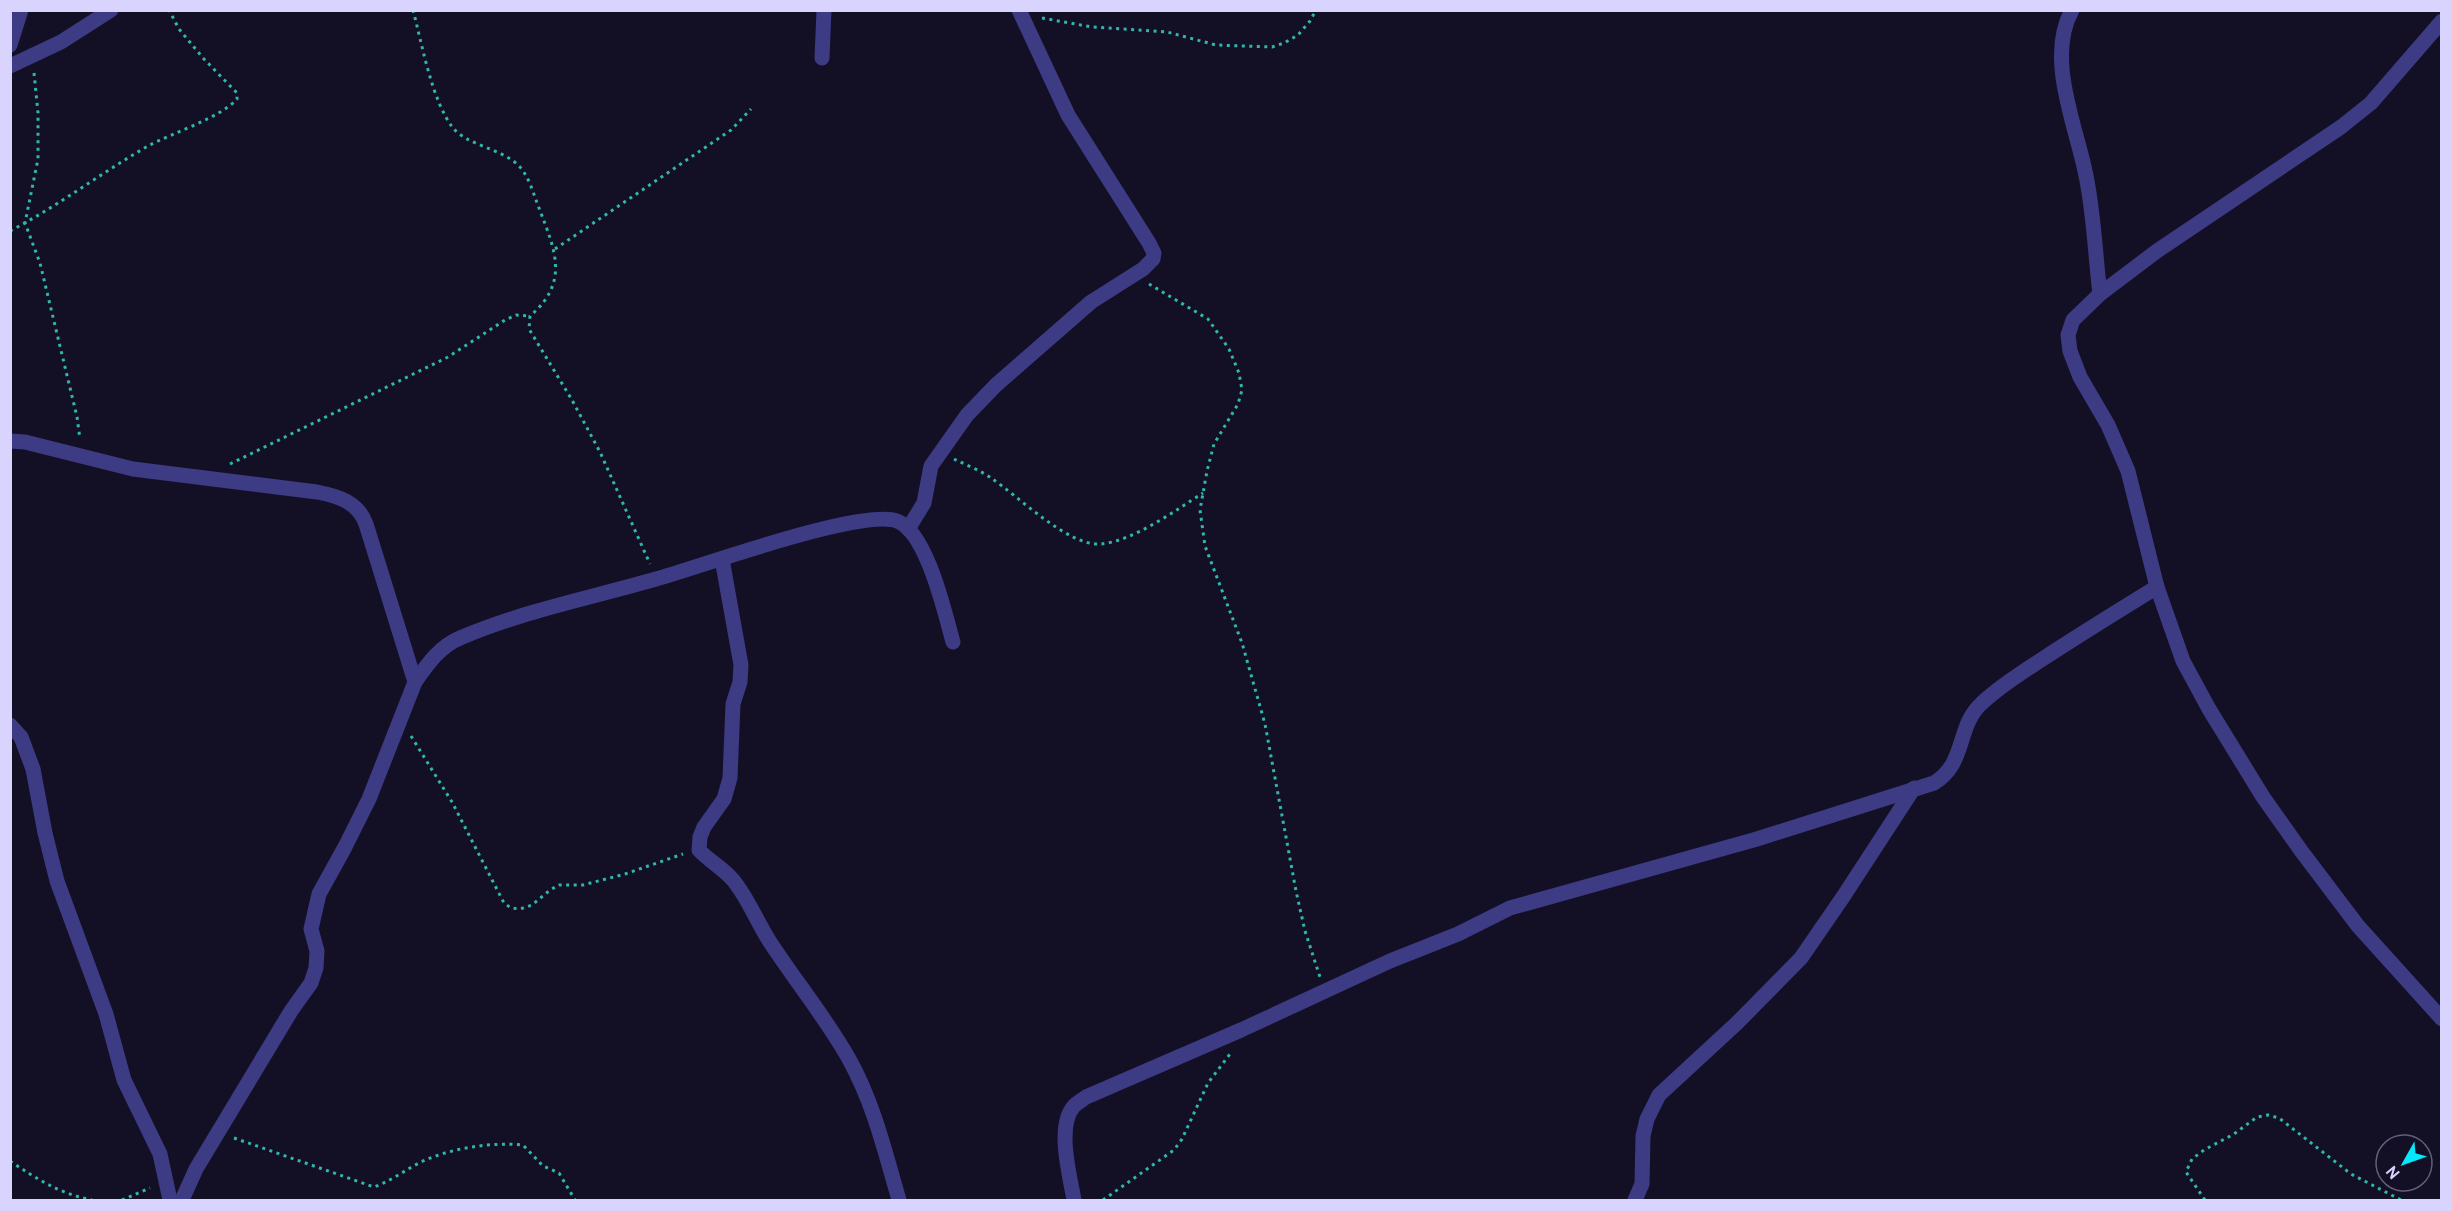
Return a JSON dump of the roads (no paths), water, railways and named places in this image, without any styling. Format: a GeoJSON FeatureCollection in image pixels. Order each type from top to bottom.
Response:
{"type":"FeatureCollection","features":[{"type":"Feature","properties":{"kind":"street"},"geometry":{"type":"LineString","coordinates":[[10,45],[21,10]]}},
{"type":"Feature","properties":{"kind":"street"},"geometry":{"type":"LineString","coordinates":[[10,66],[61,42],[111,10]]}},
{"type":"Feature","properties":{"kind":"street"},"geometry":{"type":"LineString","coordinates":[[822,58],[824,10]]}},
{"type":"Feature","properties":{"kind":"street"},"geometry":{"type":"LineString","coordinates":[[2072,10],[2064,25],[2061,40],[2066,104],[2085,172],[2100,294]]}},
{"type":"Feature","properties":{"kind":"street"},"geometry":{"type":"LineString","coordinates":[[908,529],[924,503],[932,466],[967,415],[996,385],[1091,302],[1134,275],[1154,259],[1154,253],[1068,115],[1019,12]]}},
{"type":"Feature","properties":{"kind":"street"},"geometry":{"type":"LineString","coordinates":[[2442,21],[2363,109],[2322,140],[2157,251],[2100,294],[2073,320],[2068,335],[2070,351],[2080,377],[2108,426],[2128,471],[2157,587],[2183,661],[2209,709],[2263,797],[2358,926],[2442,1019]]}},
{"type":"Feature","properties":{"kind":"street"},"geometry":{"type":"LineString","coordinates":[[10,441],[25,442],[133,469],[334,495],[354,505],[362,514],[366,524],[415,682]]}},
{"type":"Feature","properties":{"kind":"street"},"geometry":{"type":"LineString","coordinates":[[182,1200],[196,1169],[291,1011],[311,983],[316,968],[317,951],[311,929],[319,894],[369,799],[415,682],[441,650],[458,638],[543,608],[656,579],[788,539],[849,524],[885,519],[899,522],[914,535],[924,555],[953,642]]}},
{"type":"Feature","properties":{"kind":"street"},"geometry":{"type":"LineString","coordinates":[[722,559],[741,665],[740,682],[733,704],[730,778],[724,799],[704,827],[699,850],[723,869],[741,891],[771,944],[796,977],[849,1058],[874,1114],[899,1200]]}},
{"type":"Feature","properties":{"kind":"street"},"geometry":{"type":"LineString","coordinates":[[1074,1200],[1065,1140],[1066,1120],[1073,1107],[1086,1097],[1241,1030],[1390,961],[1458,934],[1510,908],[1767,836],[1934,783],[1948,775],[1957,758],[1966,728],[1979,705],[2001,686],[2157,587]]}},
{"type":"Feature","properties":{"kind":"street"},"geometry":{"type":"LineString","coordinates":[[10,725],[21,737],[33,769],[57,881],[106,1014],[124,1080],[160,1154],[170,1200]]}},
{"type":"Feature","properties":{"kind":"street"},"geometry":{"type":"LineString","coordinates":[[1635,1200],[1642,1184],[1643,1136],[1647,1119],[1659,1095],[1737,1023],[1801,958],[1914,788]]}}]}
